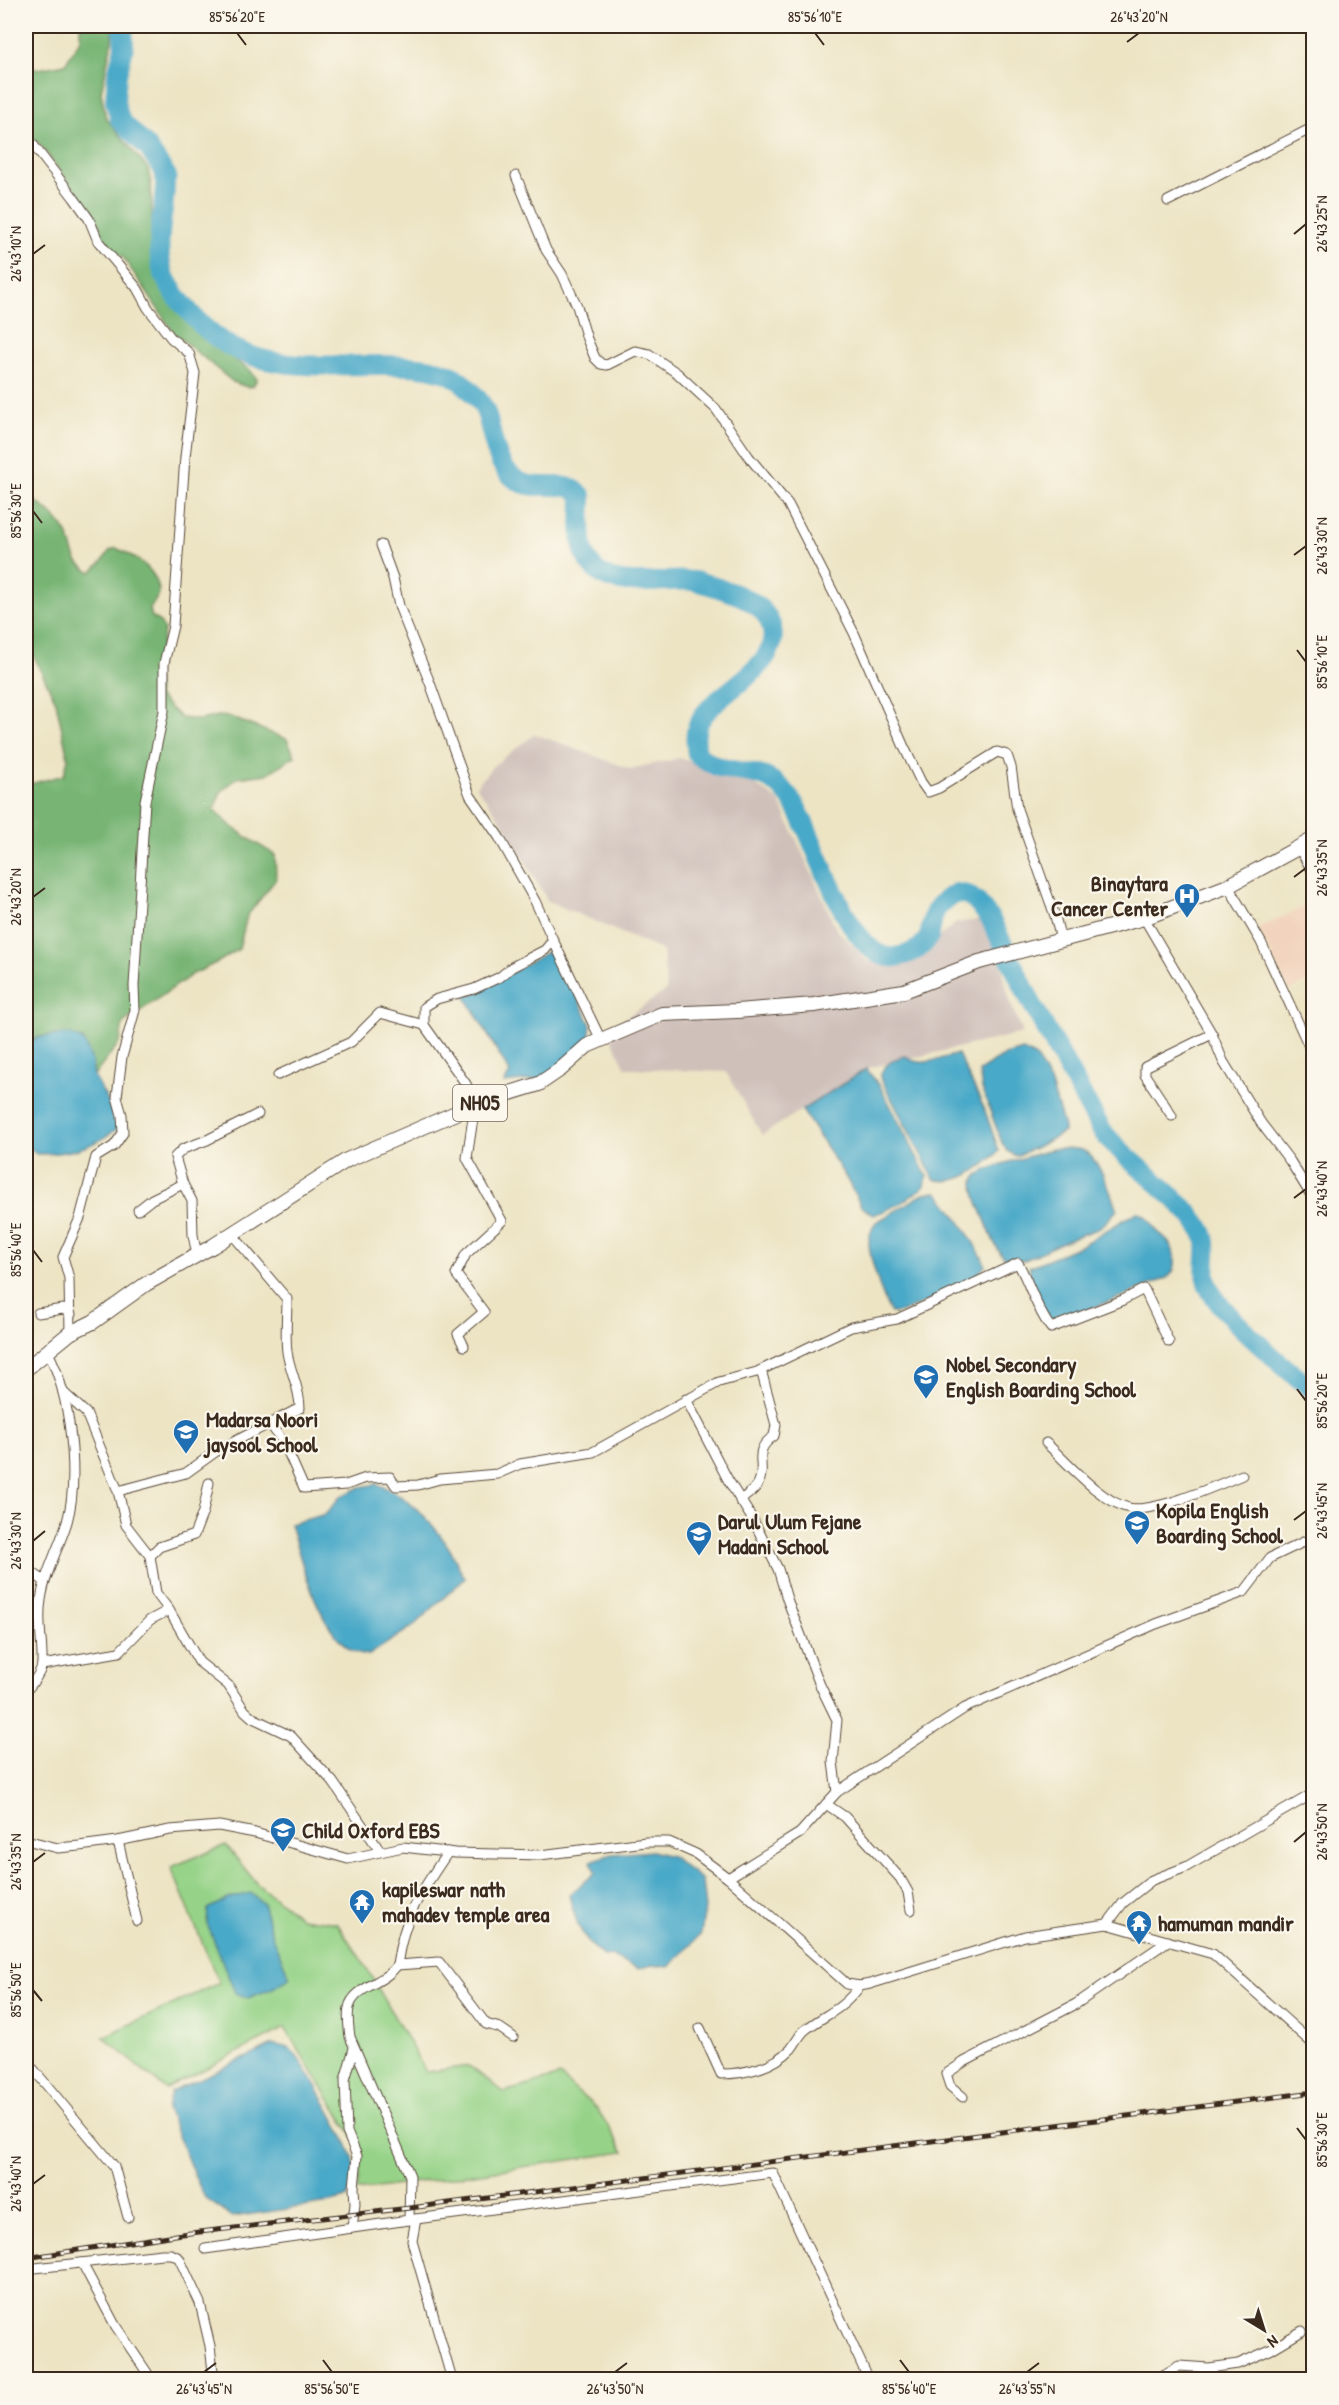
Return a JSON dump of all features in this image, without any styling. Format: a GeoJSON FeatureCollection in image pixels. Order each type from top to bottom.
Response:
{"type":"FeatureCollection","features":[{"type":"Feature","properties":{"kind":"main road","name":"NH05"},"geometry":{"type":"LineString","coordinates":[[26,1369],[70,1333],[93,1322],[146,1284],[232,1234],[347,1160],[475,1105],[539,1084],[561,1069],[587,1046],[662,1014],[814,1005],[904,991],[979,962],[1144,918],[1228,886],[1314,839]]}},
{"type":"Feature","properties":{"kind":"street"},"geometry":{"type":"LineString","coordinates":[[1168,201],[1314,127]]}},
{"type":"Feature","properties":{"kind":"street"},"geometry":{"type":"LineString","coordinates":[[31,142],[89,219],[98,240],[137,288],[148,308],[171,338],[189,353],[195,373],[185,457],[173,626],[164,663],[164,711],[145,801],[135,1010],[122,1057],[117,1097],[122,1115],[123,1133],[114,1146],[96,1157],[80,1218],[63,1257],[69,1278],[70,1333]]}},
{"type":"Feature","properties":{"kind":"street"},"geometry":{"type":"LineString","coordinates":[[516,176],[546,250],[562,274],[577,306],[587,339],[596,358],[601,364],[607,365],[634,351],[649,354],[677,373],[716,409],[749,457],[788,504],[854,633],[904,747],[928,792],[939,788],[997,752],[1007,755],[1017,809],[1055,916],[1061,940]]}},
{"type":"Feature","properties":{"kind":"street"},"geometry":{"type":"LineString","coordinates":[[381,545],[393,578],[399,606],[430,683],[470,795],[488,818],[504,845],[601,1040]]}},
{"type":"Feature","properties":{"kind":"street"},"geometry":{"type":"LineString","coordinates":[[1298,847],[1314,873]]}},
{"type":"Feature","properties":{"kind":"street"},"geometry":{"type":"LineString","coordinates":[[1228,886],[1261,942],[1314,1057]]}},
{"type":"Feature","properties":{"kind":"street"},"geometry":{"type":"LineString","coordinates":[[1144,918],[1212,1034],[1228,1070],[1314,1200]]}},
{"type":"Feature","properties":{"kind":"street"},"geometry":{"type":"LineString","coordinates":[[464,1346],[458,1334],[484,1312],[456,1274],[466,1254],[502,1221],[467,1158],[475,1105],[466,1084],[424,1025],[424,1007],[437,999],[474,989],[500,977],[512,967],[545,950],[553,940]]}},
{"type":"Feature","properties":{"kind":"street"},"geometry":{"type":"LineString","coordinates":[[278,1075],[351,1042],[380,1013],[424,1025]]}},
{"type":"Feature","properties":{"kind":"street"},"geometry":{"type":"LineString","coordinates":[[1172,1116],[1145,1075],[1146,1067],[1212,1034]]}},
{"type":"Feature","properties":{"kind":"street"},"geometry":{"type":"LineString","coordinates":[[1314,1067],[1314,1073]]}},
{"type":"Feature","properties":{"kind":"street"},"geometry":{"type":"LineString","coordinates":[[197,1255],[193,1235],[192,1201],[183,1184],[175,1157],[183,1149],[225,1132],[258,1114]]}},
{"type":"Feature","properties":{"kind":"street"},"geometry":{"type":"LineString","coordinates":[[138,1210],[152,1199],[183,1184]]}},
{"type":"Feature","properties":{"kind":"street"},"geometry":{"type":"LineString","coordinates":[[118,1491],[186,1473],[218,1450],[300,1408],[300,1392],[292,1374],[287,1351],[287,1299],[232,1234]]}},
{"type":"Feature","properties":{"kind":"street"},"geometry":{"type":"LineString","coordinates":[[270,1424],[284,1443],[304,1488],[346,1485],[366,1478],[390,1477],[396,1486],[497,1474],[520,1464],[543,1459],[568,1458],[593,1452],[621,1439],[686,1399],[719,1383],[761,1370],[851,1327],[897,1319],[1018,1263],[1029,1283],[1041,1316],[1051,1328],[1123,1300],[1144,1289],[1169,1342]]}},
{"type":"Feature","properties":{"kind":"street"},"geometry":{"type":"LineString","coordinates":[[38,1313],[63,1309],[71,1314]]}},
{"type":"Feature","properties":{"kind":"street"},"geometry":{"type":"LineString","coordinates":[[26,1691],[42,1665],[39,1632],[40,1603],[44,1581],[67,1522],[72,1492],[72,1461],[63,1392],[58,1371],[48,1352]]}},
{"type":"Feature","properties":{"kind":"street"},"geometry":{"type":"LineString","coordinates":[[740,1501],[752,1492],[759,1482],[760,1450],[764,1443],[774,1436],[776,1425],[761,1370]]}},
{"type":"Feature","properties":{"kind":"street"},"geometry":{"type":"LineString","coordinates":[[63,1392],[86,1413],[118,1491],[126,1525],[150,1556],[156,1593],[204,1668],[228,1685],[245,1711],[253,1718],[291,1736],[333,1782],[380,1851]]}},
{"type":"Feature","properties":{"kind":"street"},"geometry":{"type":"LineString","coordinates":[[686,1399],[778,1569],[820,1685],[837,1720],[833,1762],[837,1792]]}},
{"type":"Feature","properties":{"kind":"street"},"geometry":{"type":"LineString","coordinates":[[1046,1443],[1108,1499],[1129,1508],[1140,1509],[1167,1503],[1242,1474]]}},
{"type":"Feature","properties":{"kind":"street"},"geometry":{"type":"LineString","coordinates":[[150,1556],[159,1547],[194,1535],[203,1512],[208,1483]]}},
{"type":"Feature","properties":{"kind":"street"},"geometry":{"type":"LineString","coordinates":[[728,1878],[800,1833],[837,1792],[965,1708],[1156,1624],[1244,1592],[1270,1558],[1314,1537]]}},
{"type":"Feature","properties":{"kind":"street"},"geometry":{"type":"LineString","coordinates":[[26,1568],[44,1581]]}},
{"type":"Feature","properties":{"kind":"street"},"geometry":{"type":"LineString","coordinates":[[42,1665],[119,1652],[150,1620],[169,1610]]}},
{"type":"Feature","properties":{"kind":"street"},"geometry":{"type":"LineString","coordinates":[[1107,1924],[1123,1903],[1152,1880],[1186,1867],[1314,1793]]}},
{"type":"Feature","properties":{"kind":"street"},"geometry":{"type":"LineString","coordinates":[[826,1804],[845,1816],[900,1878],[908,1892],[911,1910]]}},
{"type":"Feature","properties":{"kind":"street"},"geometry":{"type":"LineString","coordinates":[[26,1840],[58,1848],[118,1841],[170,1830],[219,1826],[255,1833],[348,1859],[403,1847],[448,1852],[540,1855],[646,1842],[669,1842],[696,1854],[728,1878],[847,1984],[860,1986],[1025,1936],[1107,1924],[1213,1954],[1314,2045]]}},
{"type":"Feature","properties":{"kind":"street"},"geometry":{"type":"LineString","coordinates":[[118,1841],[137,1921]]}},
{"type":"Feature","properties":{"kind":"street"},"geometry":{"type":"LineString","coordinates":[[448,1852],[410,1910],[400,1943],[397,1965],[392,1973],[382,1981],[362,1989],[349,2005],[350,2037],[410,2176],[412,2241],[452,2379]]}},
{"type":"Feature","properties":{"kind":"street"},"geometry":{"type":"LineString","coordinates":[[963,2097],[950,2086],[946,2074],[964,2062],[1076,2004],[1168,1941]]}},
{"type":"Feature","properties":{"kind":"street"},"geometry":{"type":"LineString","coordinates":[[397,1965],[439,1962],[486,2024],[500,2028],[513,2037]]}},
{"type":"Feature","properties":{"kind":"street"},"geometry":{"type":"LineString","coordinates":[[700,2028],[721,2074],[738,2074],[766,2066],[790,2050],[804,2031],[847,2003],[860,1986]]}},
{"type":"Feature","properties":{"kind":"street"},"geometry":{"type":"LineString","coordinates":[[352,2228],[357,2156],[347,2132],[345,2080],[354,2048]]}},
{"type":"Feature","properties":{"kind":"street"},"geometry":{"type":"LineString","coordinates":[[26,2063],[114,2166],[128,2217]]}},
{"type":"Feature","properties":{"kind":"street"},"geometry":{"type":"LineString","coordinates":[[205,2249],[413,2219],[773,2173],[869,2379]]}},
{"type":"Feature","properties":{"kind":"street"},"geometry":{"type":"LineString","coordinates":[[26,2270],[162,2254],[171,2254],[179,2258],[201,2302],[214,2379]]}},
{"type":"Feature","properties":{"kind":"street"},"geometry":{"type":"LineString","coordinates":[[82,2263],[115,2325],[152,2379]]}},
{"type":"Feature","properties":{"kind":"street"},"geometry":{"type":"LineString","coordinates":[[1154,2379],[1179,2366],[1209,2368],[1238,2364],[1270,2350],[1302,2331]]}},
{"type":"Feature","properties":{"kind":"shaded area"},"geometry":{"type":"Polygon","coordinates":[[[535,734],[630,769],[680,758],[754,784],[779,801],[837,930],[869,962],[915,956],[956,923],[986,919],[993,929],[1010,1002],[1023,1033],[868,1068],[762,1135],[726,1072],[626,1068],[607,1030],[666,991],[663,951],[548,901],[498,816],[476,786],[494,765],[535,734]]]}},
{"type":"Feature","properties":{"kind":"shaded area"},"geometry":{"type":"Polygon","coordinates":[[[1313,903],[1313,978],[1289,991],[1258,928],[1313,903]]]}},
{"type":"Feature","properties":{"kind":"green space"},"geometry":{"type":"Polygon","coordinates":[[[80,26],[113,26],[101,92],[106,118],[148,169],[151,184],[153,254],[157,274],[192,324],[216,347],[250,370],[257,379],[253,386],[247,387],[233,382],[174,333],[123,257],[107,245],[98,222],[39,143],[26,138],[26,64],[38,69],[65,64],[80,40],[80,26]]]}},
{"type":"Feature","properties":{"kind":"green space"},"geometry":{"type":"Polygon","coordinates":[[[26,497],[45,508],[57,519],[69,538],[76,558],[85,569],[91,572],[103,561],[109,551],[116,548],[138,560],[151,571],[159,594],[150,609],[152,617],[160,622],[164,630],[157,670],[158,696],[181,718],[200,720],[218,716],[230,717],[287,739],[295,756],[267,774],[237,778],[221,792],[214,809],[235,829],[275,855],[276,879],[247,916],[239,949],[193,974],[123,1023],[120,1042],[94,1076],[91,1058],[83,1040],[54,1035],[26,1043],[26,785],[64,775],[68,758],[56,702],[26,640],[26,497]]]}},
{"type":"Feature","properties":{"kind":"green space"},"geometry":{"type":"Polygon","coordinates":[[[226,1845],[257,1884],[301,1918],[337,1923],[366,1967],[426,2072],[469,2066],[504,2092],[560,2076],[598,2110],[624,2152],[357,2191],[362,2151],[285,2028],[166,2089],[103,2037],[219,1983],[171,1867],[226,1845]]]}},
{"type":"Feature","properties":{"kind":"water"},"geometry":{"type":"Polygon","coordinates":[[[551,950],[556,953],[591,1025],[589,1041],[543,1079],[504,1083],[510,1073],[464,994],[473,994],[551,950]]]}},
{"type":"Feature","properties":{"kind":"water"},"geometry":{"type":"Polygon","coordinates":[[[69,1034],[83,1040],[91,1058],[94,1076],[109,1103],[117,1129],[79,1149],[36,1154],[26,1144],[26,1043],[39,1037],[69,1034]]]}},
{"type":"Feature","properties":{"kind":"water"},"geometry":{"type":"Polygon","coordinates":[[[1023,1050],[1036,1057],[1051,1084],[1064,1132],[1016,1156],[1007,1151],[1002,1143],[982,1089],[979,1071],[1005,1055],[1023,1050]]]}},
{"type":"Feature","properties":{"kind":"water"},"geometry":{"type":"Polygon","coordinates":[[[958,1054],[984,1108],[999,1151],[969,1174],[942,1181],[934,1179],[880,1077],[886,1066],[902,1057],[906,1056],[917,1062],[924,1062],[958,1054]]]}},
{"type":"Feature","properties":{"kind":"water"},"geometry":{"type":"Polygon","coordinates":[[[866,1069],[880,1086],[927,1176],[925,1186],[913,1195],[894,1207],[873,1215],[861,1206],[845,1176],[802,1110],[866,1069]]]}},
{"type":"Feature","properties":{"kind":"water"},"geometry":{"type":"Polygon","coordinates":[[[1053,1149],[1082,1150],[1088,1154],[1104,1176],[1117,1210],[1097,1229],[1025,1260],[1008,1261],[997,1248],[981,1211],[975,1194],[975,1179],[979,1174],[998,1165],[1053,1149]]]}},
{"type":"Feature","properties":{"kind":"water"},"geometry":{"type":"Polygon","coordinates":[[[937,1192],[964,1228],[985,1266],[977,1275],[957,1289],[899,1313],[891,1313],[871,1256],[869,1241],[871,1232],[875,1223],[925,1193],[937,1192]]]}},
{"type":"Feature","properties":{"kind":"water"},"geometry":{"type":"Polygon","coordinates":[[[1137,1212],[1146,1217],[1170,1245],[1175,1257],[1172,1273],[1163,1280],[1055,1323],[1049,1322],[1032,1282],[1029,1267],[1080,1246],[1137,1212]]]}},
{"type":"Feature","properties":{"kind":"water"},"geometry":{"type":"Polygon","coordinates":[[[377,1484],[398,1494],[425,1517],[447,1545],[465,1578],[412,1627],[369,1655],[351,1650],[329,1625],[312,1592],[290,1524],[326,1514],[340,1497],[360,1487],[377,1484]]]}},
{"type":"Feature","properties":{"kind":"water"},"geometry":{"type":"Polygon","coordinates":[[[652,1851],[671,1856],[702,1880],[705,1909],[701,1934],[669,1967],[652,1965],[638,1969],[611,1956],[604,1957],[590,1943],[577,1922],[569,1895],[595,1873],[591,1861],[612,1854],[652,1851]]]}},
{"type":"Feature","properties":{"kind":"water"},"geometry":{"type":"Polygon","coordinates":[[[250,1893],[263,1903],[273,1939],[290,1978],[248,1998],[235,1993],[207,1924],[208,1909],[227,1899],[250,1893]]]}},
{"type":"Feature","properties":{"kind":"water"},"geometry":{"type":"Polygon","coordinates":[[[273,2045],[291,2050],[316,2086],[351,2153],[354,2162],[353,2180],[347,2198],[323,2204],[232,2217],[205,2198],[167,2109],[171,2092],[273,2045]]]}},
{"type":"Feature","properties":{"kind":"waterway"},"geometry":{"type":"LineString","coordinates":[[123,26],[124,48],[117,75],[115,101],[120,120],[148,148],[167,176],[165,175],[160,257],[168,282],[185,307],[216,337],[260,359],[308,365],[410,366],[449,374],[460,381],[484,408],[499,459],[510,475],[518,481],[534,486],[568,487],[576,490],[582,496],[582,544],[592,566],[602,575],[631,582],[680,580],[699,582],[738,595],[762,611],[769,620],[773,636],[770,650],[761,663],[710,708],[701,719],[697,727],[697,754],[724,768],[761,775],[773,781],[784,791],[796,807],[849,921],[863,941],[879,954],[895,957],[919,948],[929,936],[936,910],[945,900],[957,893],[968,895],[978,903],[991,920],[1031,1002],[1102,1131],[1113,1144],[1177,1201],[1200,1227],[1206,1242],[1206,1280],[1216,1299],[1257,1342],[1314,1390]]}},
{"type":"Feature","properties":{"kind":"railway"},"geometry":{"type":"LineString","coordinates":[[26,2258],[182,2234],[410,2208],[1314,2092]]}},
{"type":"Feature","properties":{"kind":"place","name":"Binaytara Cancer Center"},"geometry":{"type":"Point","coordinates":[1187,919]}},
{"type":"Feature","properties":{"kind":"place","name":"Nobel Secondary English Boarding School"},"geometry":{"type":"Point","coordinates":[926,1400]}},
{"type":"Feature","properties":{"kind":"place","name":"Madarsa Noori jaysool School"},"geometry":{"type":"Point","coordinates":[186,1455]}},
{"type":"Feature","properties":{"kind":"place","name":"Kopila English Boarding School"},"geometry":{"type":"Point","coordinates":[1137,1546]}},
{"type":"Feature","properties":{"kind":"place","name":"Darul Ulum Fejane Madani School"},"geometry":{"type":"Point","coordinates":[699,1557]}},
{"type":"Feature","properties":{"kind":"place","name":"Child Oxford EBS"},"geometry":{"type":"Point","coordinates":[283,1853]}},
{"type":"Feature","properties":{"kind":"place","name":"kapileswar nath mahadev temple area"},"geometry":{"type":"Point","coordinates":[362,1925]}},
{"type":"Feature","properties":{"kind":"place","name":"hamuman mandir"},"geometry":{"type":"Point","coordinates":[1139,1946]}}]}
